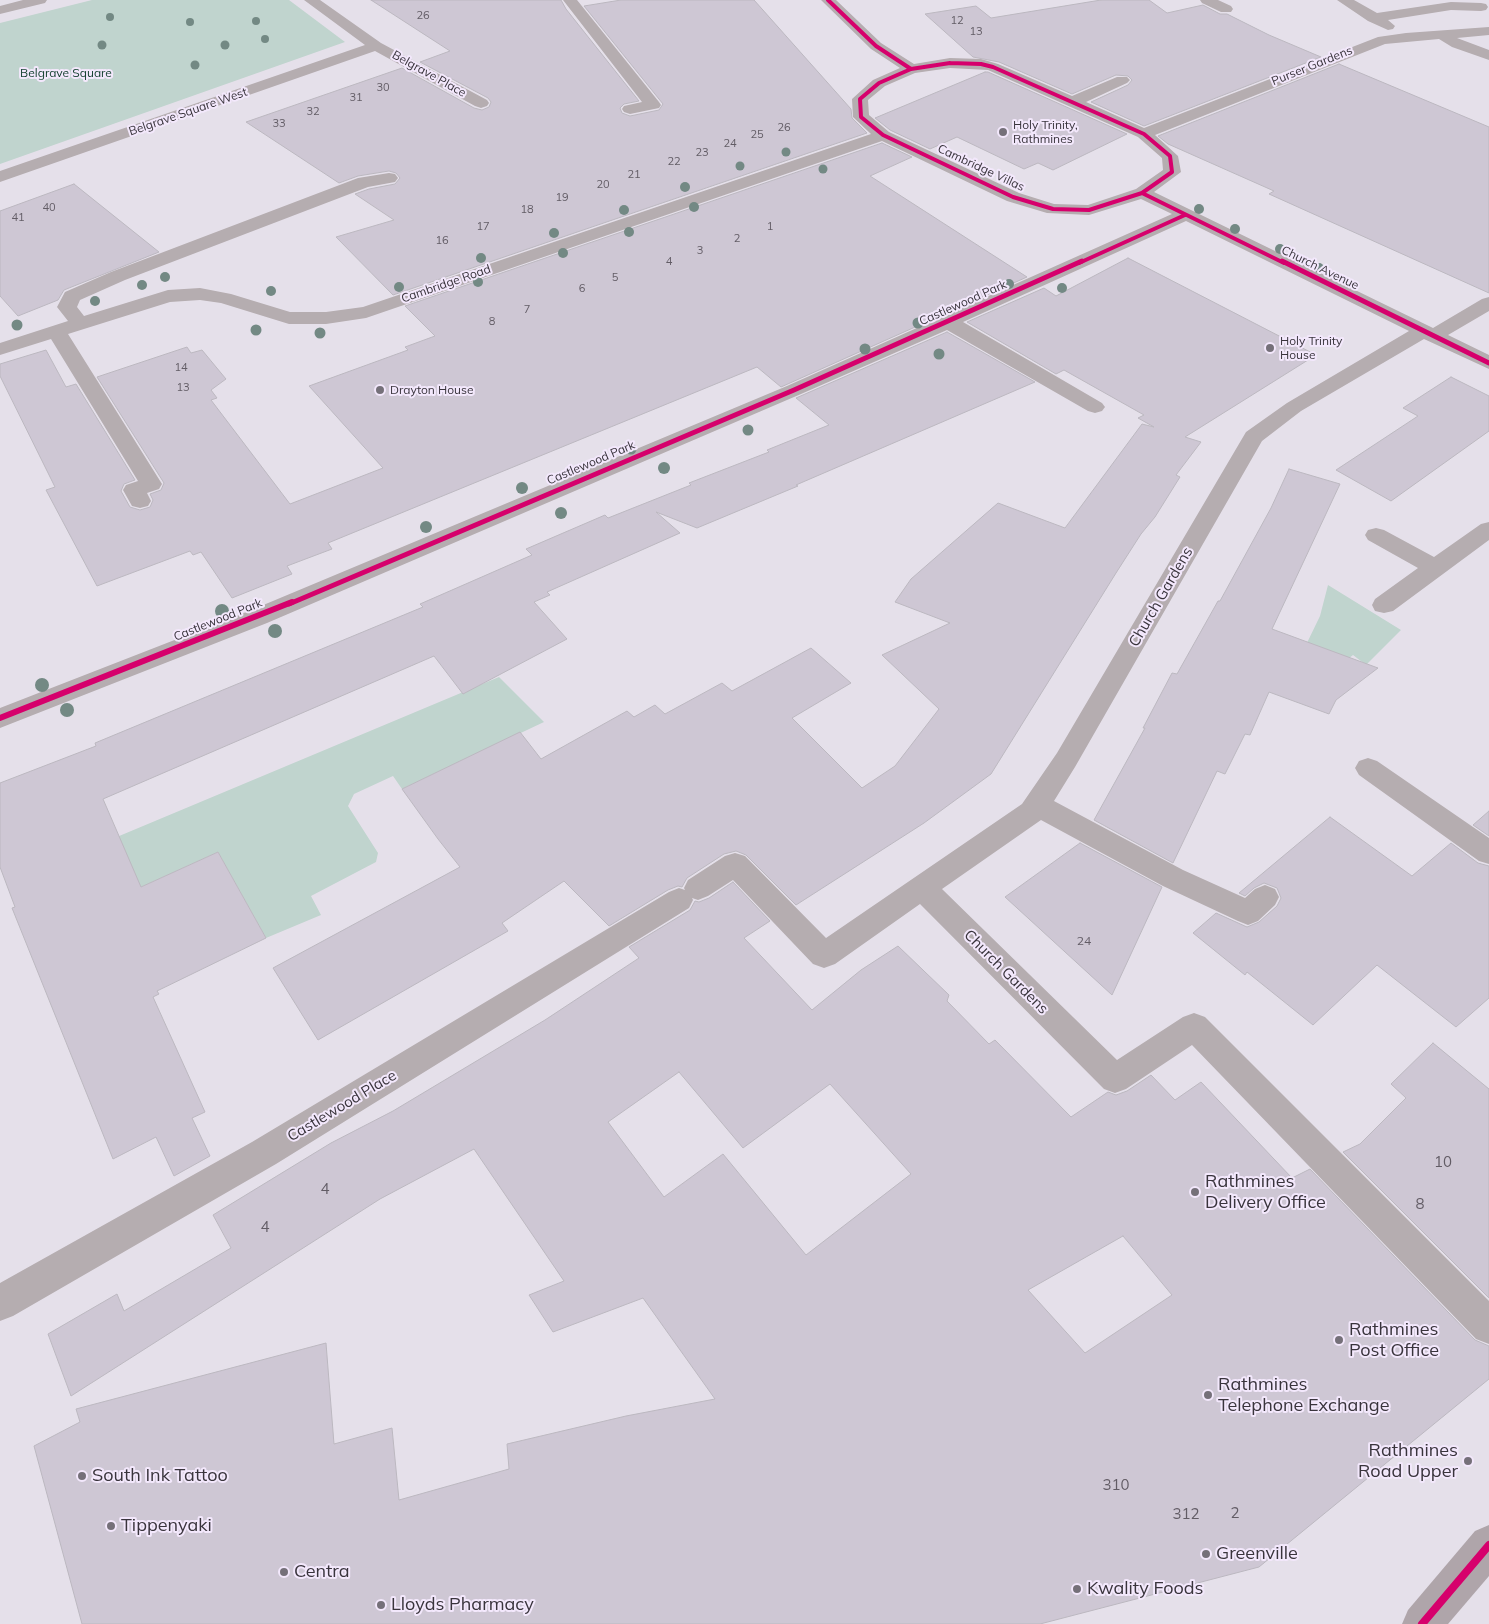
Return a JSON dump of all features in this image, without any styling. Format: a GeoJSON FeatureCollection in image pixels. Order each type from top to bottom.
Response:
{"type":"FeatureCollection","features":[{"type":"Feature","properties":{"kind":"main road"},"geometry":{"type":"LineString","coordinates":[[1419,1622],[1489,1545]]}},
{"type":"Feature","properties":{"kind":"street"},"geometry":{"type":"LineString","coordinates":[[0,10],[40,0]]}},
{"type":"Feature","properties":{"kind":"street","name":"Belgrave Place"},"geometry":{"type":"LineString","coordinates":[[311,0],[376,46],[481,103]]}},
{"type":"Feature","properties":{"kind":"street"},"geometry":{"type":"LineString","coordinates":[[570,0],[653,105],[630,109]]}},
{"type":"Feature","properties":{"kind":"street"},"geometry":{"type":"LineString","coordinates":[[828,0],[876,46],[911,69]]}},
{"type":"Feature","properties":{"kind":"street"},"geometry":{"type":"LineString","coordinates":[[1208,0],[1226,9]]}},
{"type":"Feature","properties":{"kind":"street"},"geometry":{"type":"LineString","coordinates":[[1344,0],[1406,37]]}},
{"type":"Feature","properties":{"kind":"street"},"geometry":{"type":"LineString","coordinates":[[1373,18],[1451,6],[1481,7]]}},
{"type":"Feature","properties":{"kind":"street","name":"Purser Gardens"},"geometry":{"type":"LineString","coordinates":[[1144,134],[1382,40],[1489,31]]}},
{"type":"Feature","properties":{"kind":"street"},"geometry":{"type":"LineString","coordinates":[[1440,34],[1457,44],[1489,55]]}},
{"type":"Feature","properties":{"kind":"street","name":"Belgrave Square West"},"geometry":{"type":"LineString","coordinates":[[0,177],[376,46]]}},
{"type":"Feature","properties":{"kind":"street","name":"Cambridge Villas"},"geometry":{"type":"LineString","coordinates":[[950,63],[981,64],[993,67],[1144,134],[1170,156],[1172,172],[1142,193],[1089,210],[1053,209],[1013,198],[883,135],[861,118],[860,99],[879,83],[911,69],[950,63]]}},
{"type":"Feature","properties":{"kind":"street"},"geometry":{"type":"LineString","coordinates":[[1073,102],[1122,80]]}},
{"type":"Feature","properties":{"kind":"street","name":"Cambridge Road"},"geometry":{"type":"LineString","coordinates":[[0,348],[168,296],[200,294],[224,298],[288,318],[326,318],[366,312],[883,135]]}},
{"type":"Feature","properties":{"kind":"street"},"geometry":{"type":"LineString","coordinates":[[80,324],[67,307],[72,296],[118,276],[364,182],[389,178]]}},
{"type":"Feature","properties":{"kind":"street","name":"Church Avenue"},"geometry":{"type":"LineString","coordinates":[[1142,193],[1489,363]]}},
{"type":"Feature","properties":{"kind":"street","name":"Castlewood Park"},"geometry":{"type":"LineString","coordinates":[[0,718],[258,617],[948,322],[1186,215]]}},
{"type":"Feature","properties":{"kind":"street","name":"Church Gardens"},"geometry":{"type":"LineString","coordinates":[[688,894],[735,864],[824,955],[1032,812],[1254,437],[1294,407],[1489,303]]}},
{"type":"Feature","properties":{"kind":"street"},"geometry":{"type":"LineString","coordinates":[[948,322],[1095,407]]}},
{"type":"Feature","properties":{"kind":"street"},"geometry":{"type":"LineString","coordinates":[[56,331],[151,484],[134,490],[140,501]]}},
{"type":"Feature","properties":{"kind":"street"},"geometry":{"type":"LineString","coordinates":[[1384,606],[1489,529]]}},
{"type":"Feature","properties":{"kind":"street"},"geometry":{"type":"LineString","coordinates":[[1376,535],[1436,568]]}},
{"type":"Feature","properties":{"kind":"street"},"geometry":{"type":"LineString","coordinates":[[1368,768],[1489,853]]}},
{"type":"Feature","properties":{"kind":"street"},"geometry":{"type":"LineString","coordinates":[[1037,805],[1173,878],[1248,913],[1265,897]]}},
{"type":"Feature","properties":{"kind":"street","name":"Church Gardens"},"geometry":{"type":"LineString","coordinates":[[922,888],[1116,1079],[1194,1027],[1489,1326]]}},
{"type":"Feature","properties":{"kind":"street","name":"Castlewood Place"},"geometry":{"type":"LineString","coordinates":[[0,1303],[264,1153],[688,894]]}},
{"type":"Feature","properties":{"kind":"green space","name":"Belgrave Square"},"geometry":{"type":"Polygon","coordinates":[[[92,0],[289,0],[345,42],[0,164],[0,23],[92,0]]]}},
{"type":"Feature","properties":{"kind":"green space"},"geometry":{"type":"Polygon","coordinates":[[[1328,585],[1401,630],[1366,665],[1353,655],[1339,666],[1305,647],[1320,616],[1328,585]]]}},
{"type":"Feature","properties":{"kind":"green space"},"geometry":{"type":"Polygon","coordinates":[[[499,677],[544,722],[402,789],[393,776],[354,794],[348,806],[378,853],[376,862],[311,896],[321,915],[266,938],[218,852],[111,901],[112,839],[499,677]]]}},
{"type":"Feature","properties":{"kind":"building"},"geometry":{"type":"Polygon","coordinates":[[[371,0],[561,0],[566,9],[639,101],[624,104],[620,108],[622,113],[630,116],[659,110],[663,104],[584,6],[621,0],[754,0],[851,109],[852,118],[867,133],[393,295],[336,237],[394,220],[355,194],[395,184],[400,178],[396,173],[389,171],[358,176],[339,183],[246,122],[402,68],[474,108],[482,110],[489,107],[491,102],[488,98],[420,62],[450,51],[371,0]]]}},
{"type":"Feature","properties":{"kind":"building"},"geometry":{"type":"Polygon","coordinates":[[[1101,0],[1149,0],[1167,13],[1203,5],[1321,57],[1144,126],[1091,102],[1128,85],[1132,80],[1128,76],[1116,75],[1072,94],[999,62],[973,57],[925,14],[976,6],[991,18],[1101,0]]]}},
{"type":"Feature","properties":{"kind":"building"},"geometry":{"type":"Polygon","coordinates":[[[1339,64],[1489,127],[1489,293],[1269,194],[1274,191],[1168,144],[1158,136],[1339,64]]]}},
{"type":"Feature","properties":{"kind":"building","name":"Holy Trinity, Rathmines"},"geometry":{"type":"Polygon","coordinates":[[[985,72],[1127,134],[1053,170],[1038,163],[1024,169],[957,137],[930,149],[890,130],[875,118],[985,72]]]}},
{"type":"Feature","properties":{"kind":"building"},"geometry":{"type":"Polygon","coordinates":[[[882,143],[912,157],[870,176],[1027,277],[781,387],[757,367],[328,543],[332,549],[287,566],[292,574],[232,598],[201,552],[193,555],[190,551],[97,586],[46,490],[55,487],[0,376],[0,364],[46,350],[66,387],[76,384],[135,480],[124,484],[121,491],[130,507],[140,510],[150,507],[153,500],[150,494],[161,490],[164,483],[97,377],[187,347],[191,353],[202,350],[226,379],[211,390],[217,398],[211,400],[290,504],[383,468],[309,386],[408,350],[405,347],[435,336],[405,306],[882,143]]]}},
{"type":"Feature","properties":{"kind":"building"},"geometry":{"type":"Polygon","coordinates":[[[74,184],[159,252],[64,290],[58,300],[18,316],[0,296],[0,211],[74,184]]]}},
{"type":"Feature","properties":{"kind":"building"},"geometry":{"type":"Polygon","coordinates":[[[1128,258],[1316,355],[1185,437],[1201,442],[1176,475],[1180,477],[1116,573],[991,774],[924,823],[796,905],[746,855],[736,851],[724,854],[687,878],[682,887],[678,886],[668,890],[609,926],[564,881],[502,923],[508,931],[318,1040],[273,968],[460,867],[402,789],[520,732],[541,759],[627,711],[634,717],[655,705],[665,714],[722,683],[732,691],[811,648],[851,683],[792,718],[862,788],[895,766],[939,709],[882,655],[950,623],[895,602],[911,579],[998,503],[1065,528],[1142,424],[1154,427],[1138,418],[1144,415],[1064,370],[1056,374],[967,322],[1044,288],[1056,296],[1128,258]]]}},
{"type":"Feature","properties":{"kind":"building"},"geometry":{"type":"Polygon","coordinates":[[[947,332],[1035,382],[697,528],[656,512],[680,533],[547,592],[550,595],[534,602],[567,639],[463,694],[434,656],[103,799],[141,887],[218,852],[266,938],[157,991],[159,994],[153,997],[205,1112],[192,1118],[210,1156],[174,1176],[156,1137],[113,1159],[12,908],[15,907],[0,867],[0,783],[96,746],[95,743],[423,607],[420,604],[532,555],[526,549],[605,515],[608,518],[691,485],[689,483],[769,452],[767,450],[829,425],[796,398],[947,332]]]}},
{"type":"Feature","properties":{"kind":"building"},"geometry":{"type":"Polygon","coordinates":[[[1451,377],[1489,396],[1489,431],[1391,501],[1336,470],[1418,416],[1403,408],[1451,377]]]}},
{"type":"Feature","properties":{"kind":"building"},"geometry":{"type":"Polygon","coordinates":[[[1289,469],[1340,484],[1272,629],[1378,668],[1336,700],[1329,714],[1269,692],[1250,735],[1245,734],[1225,774],[1217,771],[1173,863],[1094,820],[1145,728],[1143,728],[1172,673],[1177,674],[1218,601],[1220,601],[1271,508],[1289,469]]]}},
{"type":"Feature","properties":{"kind":"building"},"geometry":{"type":"Polygon","coordinates":[[[1489,811],[1489,836],[1473,825],[1489,811]]]}},
{"type":"Feature","properties":{"kind":"building"},"geometry":{"type":"Polygon","coordinates":[[[1330,817],[1412,876],[1451,843],[1478,863],[1489,866],[1489,998],[1456,1027],[1377,965],[1313,1025],[1247,972],[1245,975],[1193,933],[1216,913],[1247,927],[1259,922],[1277,906],[1281,898],[1277,888],[1264,883],[1254,888],[1245,896],[1239,893],[1330,817]]]}},
{"type":"Feature","properties":{"kind":"building"},"geometry":{"type":"Polygon","coordinates":[[[1080,843],[1162,887],[1112,995],[1005,897],[1080,843]]]}},
{"type":"Feature","properties":{"kind":"building"},"geometry":{"type":"Polygon","coordinates":[[[733,882],[770,921],[744,938],[812,1010],[861,970],[898,946],[949,995],[947,1001],[989,1044],[995,1040],[1071,1117],[1108,1092],[1116,1095],[1127,1091],[1151,1075],[1175,1100],[1201,1082],[1292,1178],[1310,1169],[1475,1340],[1489,1346],[1489,1379],[1259,1567],[1040,1624],[82,1624],[34,1446],[80,1422],[76,1409],[326,1343],[334,1444],[392,1428],[399,1500],[509,1469],[507,1444],[626,1416],[715,1399],[643,1298],[553,1332],[529,1295],[564,1281],[474,1149],[380,1199],[71,1396],[48,1334],[117,1294],[124,1311],[231,1248],[213,1215],[331,1143],[393,1111],[545,1020],[639,958],[629,947],[690,910],[695,901],[699,902],[709,898],[733,882]],[[679,1072],[608,1122],[664,1197],[723,1154],[806,1255],[911,1174],[830,1084],[743,1148],[679,1072]],[[1123,1236],[1028,1290],[1085,1353],[1172,1295],[1123,1236]]]}},
{"type":"Feature","properties":{"kind":"building"},"geometry":{"type":"Polygon","coordinates":[[[1433,1043],[1489,1089],[1489,1298],[1343,1152],[1360,1144],[1406,1098],[1391,1084],[1433,1043]]]}},
{"type":"Feature","properties":{"kind":"cycle path"},"geometry":{"type":"LineString","coordinates":[[828,0],[876,46],[911,69]]}},
{"type":"Feature","properties":{"kind":"cycle path"},"geometry":{"type":"LineString","coordinates":[[950,63],[981,64],[993,67],[1144,134],[1170,156],[1172,172],[1142,193],[1089,210],[1053,209],[1013,197],[883,135],[861,117],[860,99],[879,83],[911,69],[950,63]]}},
{"type":"Feature","properties":{"kind":"cycle path"},"geometry":{"type":"LineString","coordinates":[[1142,193],[1489,363]]}},
{"type":"Feature","properties":{"kind":"cycle path"},"geometry":{"type":"LineString","coordinates":[[0,718],[258,617],[794,390],[1185,215]]}},
{"type":"Feature","properties":{"kind":"cycle path"},"geometry":{"type":"LineString","coordinates":[[1422,1624],[1489,1545]]}},
{"type":"Feature","properties":{"kind":"place","name":"Holy Trinity, Rathmines"},"geometry":{"type":"Point","coordinates":[1003,132]}},
{"type":"Feature","properties":{"kind":"place","name":"Holy Trinity House"},"geometry":{"type":"Point","coordinates":[1270,348]}},
{"type":"Feature","properties":{"kind":"place","name":"Drayton House"},"geometry":{"type":"Point","coordinates":[380,390]}},
{"type":"Feature","properties":{"kind":"place","name":"Rathmines Delivery Office"},"geometry":{"type":"Point","coordinates":[1195,1192]}},
{"type":"Feature","properties":{"kind":"place","name":"Rathmines Post Office"},"geometry":{"type":"Point","coordinates":[1339,1340]}},
{"type":"Feature","properties":{"kind":"place","name":"Rathmines Telephone Exchange"},"geometry":{"type":"Point","coordinates":[1208,1395]}},
{"type":"Feature","properties":{"kind":"place","name":"Rathmines Road Upper"},"geometry":{"type":"Point","coordinates":[1468,1461]}},
{"type":"Feature","properties":{"kind":"place","name":"South Ink Tattoo"},"geometry":{"type":"Point","coordinates":[82,1476]}},
{"type":"Feature","properties":{"kind":"place","name":"Tippenyaki"},"geometry":{"type":"Point","coordinates":[111,1526]}},
{"type":"Feature","properties":{"kind":"place","name":"Greenville"},"geometry":{"type":"Point","coordinates":[1206,1554]}},
{"type":"Feature","properties":{"kind":"place","name":"Centra"},"geometry":{"type":"Point","coordinates":[284,1572]}},
{"type":"Feature","properties":{"kind":"place","name":"Kwality Foods"},"geometry":{"type":"Point","coordinates":[1077,1589]}},
{"type":"Feature","properties":{"kind":"place","name":"Lloyds Pharmacy"},"geometry":{"type":"Point","coordinates":[381,1605]}}]}
